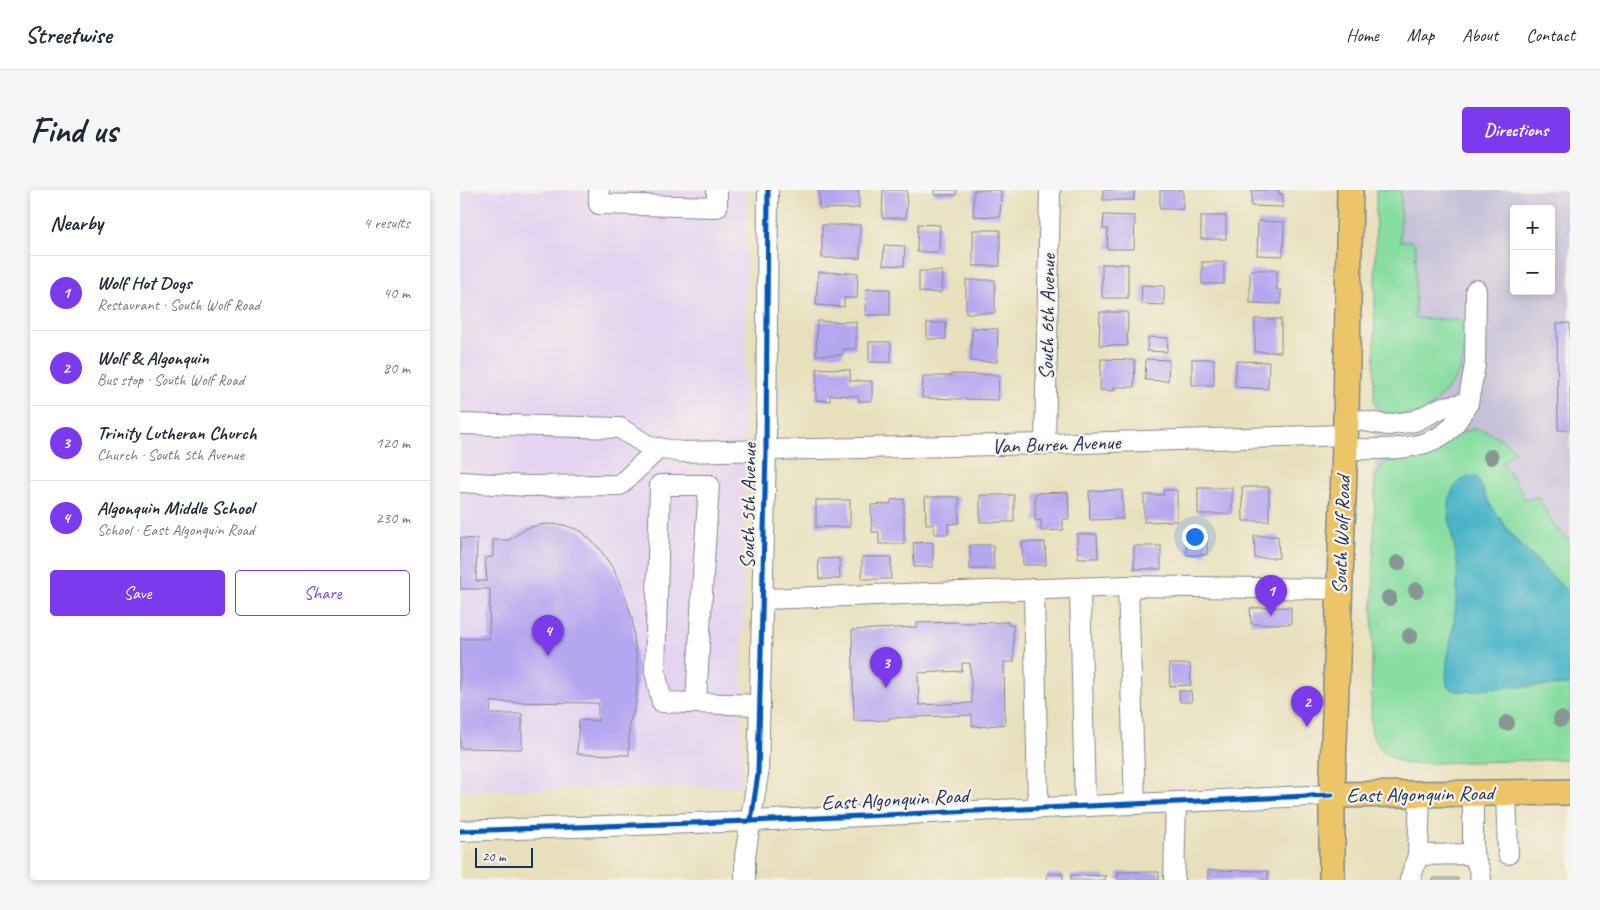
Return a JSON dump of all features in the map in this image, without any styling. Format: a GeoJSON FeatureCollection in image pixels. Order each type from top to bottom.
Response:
{"type":"FeatureCollection","features":[{"type":"Feature","properties":{"kind":"main road","name":"South Wolf Road"},"geometry":{"type":"LineString","coordinates":[[1332,880],[1332,795],[1345,434],[1350,190]]}},
{"type":"Feature","properties":{"kind":"main road","name":"East Algonquin Road"},"geometry":{"type":"LineString","coordinates":[[1332,795],[1570,792]]}},
{"type":"Feature","properties":{"kind":"street"},"geometry":{"type":"LineString","coordinates":[[599,190],[599,204],[717,207],[717,190]]}},
{"type":"Feature","properties":{"kind":"street","name":"South 5th Avenue"},"geometry":{"type":"LineString","coordinates":[[744,880],[745,856],[758,774],[766,451],[768,190]]}},
{"type":"Feature","properties":{"kind":"street","name":"South 6th Avenue"},"geometry":{"type":"LineString","coordinates":[[1045,444],[1050,190]]}},
{"type":"Feature","properties":{"kind":"street"},"geometry":{"type":"LineString","coordinates":[[1345,434],[1392,450],[1419,444],[1440,436],[1451,428],[1468,403],[1475,365],[1476,290]]}},
{"type":"Feature","properties":{"kind":"street"},"geometry":{"type":"LineString","coordinates":[[1345,434],[1415,421],[1443,407],[1468,403]]}},
{"type":"Feature","properties":{"kind":"street","name":"Van Buren Avenue"},"geometry":{"type":"LineString","coordinates":[[460,424],[620,428],[650,447],[682,452],[1045,444],[1345,434]]}},
{"type":"Feature","properties":{"kind":"street"},"geometry":{"type":"LineString","coordinates":[[460,482],[527,486],[620,484],[659,448]]}},
{"type":"Feature","properties":{"kind":"street"},"geometry":{"type":"LineString","coordinates":[[696,703],[709,486],[660,485],[655,671],[662,702],[760,705]]}},
{"type":"Feature","properties":{"kind":"street"},"geometry":{"type":"LineString","coordinates":[[1128,586],[1135,804]]}},
{"type":"Feature","properties":{"kind":"street"},"geometry":{"type":"LineString","coordinates":[[762,599],[1128,586],[1339,590]]}},
{"type":"Feature","properties":{"kind":"street"},"geometry":{"type":"LineString","coordinates":[[1080,588],[1085,806]]}},
{"type":"Feature","properties":{"kind":"street"},"geometry":{"type":"LineString","coordinates":[[1034,589],[1038,808]]}},
{"type":"Feature","properties":{"kind":"street"},"geometry":{"type":"LineString","coordinates":[[1506,793],[1508,854]]}},
{"type":"Feature","properties":{"kind":"street"},"geometry":{"type":"LineString","coordinates":[[1410,880],[1418,854],[1420,794]]}},
{"type":"Feature","properties":{"kind":"street"},"geometry":{"type":"LineString","coordinates":[[1473,794],[1473,854],[1480,871],[1481,880]]}},
{"type":"Feature","properties":{"kind":"street","name":"East Algonquin Road"},"geometry":{"type":"LineString","coordinates":[[460,831],[751,821],[1332,795]]}},
{"type":"Feature","properties":{"kind":"street"},"geometry":{"type":"LineString","coordinates":[[1174,880],[1176,802]]}},
{"type":"Feature","properties":{"kind":"street"},"geometry":{"type":"LineString","coordinates":[[1418,854],[1473,854]]}},
{"type":"Feature","properties":{"kind":"shaded area"},"geometry":{"type":"Polygon","coordinates":[[[460,190],[747,190],[741,786],[460,791],[460,190]]]}},
{"type":"Feature","properties":{"kind":"shaded area"},"geometry":{"type":"Polygon","coordinates":[[[1376,190],[1570,190],[1570,759],[1406,764],[1386,754],[1373,738],[1371,729],[1375,476],[1376,190]]]}},
{"type":"Feature","properties":{"kind":"green space"},"geometry":{"type":"Polygon","coordinates":[[[1376,190],[1401,190],[1400,241],[1412,241],[1416,245],[1415,318],[1463,320],[1466,322],[1464,356],[1457,375],[1446,391],[1435,402],[1424,410],[1413,414],[1386,414],[1374,401],[1376,190]]]}},
{"type":"Feature","properties":{"kind":"green space"},"geometry":{"type":"Polygon","coordinates":[[[1475,429],[1497,436],[1515,451],[1502,463],[1519,487],[1524,500],[1538,497],[1555,526],[1570,541],[1570,759],[1406,764],[1394,759],[1379,747],[1371,729],[1375,476],[1383,464],[1391,459],[1405,457],[1445,442],[1464,431],[1475,429]]]}},
{"type":"Feature","properties":{"kind":"water"},"geometry":{"type":"Polygon","coordinates":[[[1472,476],[1477,477],[1489,503],[1514,538],[1570,594],[1570,685],[1486,688],[1466,692],[1455,691],[1447,686],[1447,665],[1454,621],[1457,580],[1457,564],[1449,518],[1450,500],[1453,489],[1457,484],[1472,476]]]}},
{"type":"Feature","properties":{"kind":"building"},"geometry":{"type":"Polygon","coordinates":[[[819,190],[859,190],[859,208],[819,209],[819,190]]]}},
{"type":"Feature","properties":{"kind":"building"},"geometry":{"type":"Polygon","coordinates":[[[883,190],[907,190],[906,218],[882,218],[883,190]]]}},
{"type":"Feature","properties":{"kind":"building"},"geometry":{"type":"Polygon","coordinates":[[[934,190],[957,190],[956,195],[934,195],[934,190]]]}},
{"type":"Feature","properties":{"kind":"building"},"geometry":{"type":"Polygon","coordinates":[[[974,190],[1001,190],[1000,217],[973,216],[974,190]]]}},
{"type":"Feature","properties":{"kind":"building"},"geometry":{"type":"Polygon","coordinates":[[[1103,190],[1134,190],[1134,200],[1103,200],[1103,190]]]}},
{"type":"Feature","properties":{"kind":"building"},"geometry":{"type":"Polygon","coordinates":[[[1160,190],[1183,190],[1183,209],[1160,209],[1160,190]]]}},
{"type":"Feature","properties":{"kind":"building"},"geometry":{"type":"Polygon","coordinates":[[[1252,190],[1279,190],[1279,194],[1283,194],[1283,207],[1251,206],[1252,190]]]}},
{"type":"Feature","properties":{"kind":"building"},"geometry":{"type":"Polygon","coordinates":[[[1104,215],[1135,216],[1134,249],[1107,249],[1108,229],[1103,229],[1104,215]]]}},
{"type":"Feature","properties":{"kind":"building"},"geometry":{"type":"Polygon","coordinates":[[[1201,216],[1226,216],[1226,239],[1201,239],[1201,216]]]}},
{"type":"Feature","properties":{"kind":"building"},"geometry":{"type":"Polygon","coordinates":[[[1258,221],[1284,222],[1283,256],[1257,255],[1258,221]]]}},
{"type":"Feature","properties":{"kind":"building"},"geometry":{"type":"Polygon","coordinates":[[[918,224],[940,225],[939,252],[917,252],[918,224]]]}},
{"type":"Feature","properties":{"kind":"building"},"geometry":{"type":"Polygon","coordinates":[[[822,225],[860,225],[860,258],[822,258],[822,225]]]}},
{"type":"Feature","properties":{"kind":"building"},"geometry":{"type":"Polygon","coordinates":[[[973,230],[1000,230],[1000,266],[973,266],[973,230]]]}},
{"type":"Feature","properties":{"kind":"building"},"geometry":{"type":"Polygon","coordinates":[[[884,245],[905,246],[904,266],[883,265],[884,245]]]}},
{"type":"Feature","properties":{"kind":"building"},"geometry":{"type":"Polygon","coordinates":[[[1202,262],[1224,262],[1224,284],[1202,284],[1202,262]]]}},
{"type":"Feature","properties":{"kind":"building"},"geometry":{"type":"Polygon","coordinates":[[[1102,264],[1128,264],[1128,298],[1102,298],[1102,264]]]}},
{"type":"Feature","properties":{"kind":"building"},"geometry":{"type":"Polygon","coordinates":[[[1250,270],[1277,270],[1277,290],[1281,290],[1281,304],[1250,303],[1250,270]]]}},
{"type":"Feature","properties":{"kind":"building"},"geometry":{"type":"Polygon","coordinates":[[[919,271],[942,271],[941,293],[919,292],[919,271]]]}},
{"type":"Feature","properties":{"kind":"building"},"geometry":{"type":"Polygon","coordinates":[[[818,272],[858,273],[857,298],[844,298],[844,307],[816,305],[818,272]]]}},
{"type":"Feature","properties":{"kind":"building"},"geometry":{"type":"Polygon","coordinates":[[[966,280],[995,280],[995,313],[966,313],[966,280]]]}},
{"type":"Feature","properties":{"kind":"building"},"geometry":{"type":"Polygon","coordinates":[[[1142,285],[1164,286],[1164,305],[1141,304],[1142,285]]]}},
{"type":"Feature","properties":{"kind":"building"},"geometry":{"type":"Polygon","coordinates":[[[866,289],[890,289],[890,315],[865,315],[866,289]]]}},
{"type":"Feature","properties":{"kind":"building"},"geometry":{"type":"Polygon","coordinates":[[[1100,312],[1128,312],[1127,346],[1099,345],[1100,312]]]}},
{"type":"Feature","properties":{"kind":"building"},"geometry":{"type":"Polygon","coordinates":[[[1255,319],[1281,319],[1281,352],[1255,352],[1255,319]]]}},
{"type":"Feature","properties":{"kind":"building"},"geometry":{"type":"Polygon","coordinates":[[[817,321],[856,322],[856,349],[843,349],[843,355],[816,355],[817,321]]]}},
{"type":"Feature","properties":{"kind":"building"},"geometry":{"type":"Polygon","coordinates":[[[927,323],[946,323],[946,339],[927,339],[927,323]]]}},
{"type":"Feature","properties":{"kind":"building"},"geometry":{"type":"Polygon","coordinates":[[[1557,323],[1570,323],[1570,430],[1558,430],[1557,323]]]}},
{"type":"Feature","properties":{"kind":"building"},"geometry":{"type":"Polygon","coordinates":[[[972,328],[998,329],[997,362],[971,361],[972,328]]]}},
{"type":"Feature","properties":{"kind":"building"},"geometry":{"type":"Polygon","coordinates":[[[1148,337],[1168,338],[1167,352],[1147,351],[1148,337]]]}},
{"type":"Feature","properties":{"kind":"building"},"geometry":{"type":"Polygon","coordinates":[[[869,342],[891,342],[891,362],[869,362],[869,342]]]}},
{"type":"Feature","properties":{"kind":"building"},"geometry":{"type":"Polygon","coordinates":[[[1101,359],[1135,360],[1134,387],[1114,387],[1114,391],[1100,390],[1101,359]]]}},
{"type":"Feature","properties":{"kind":"building"},"geometry":{"type":"Polygon","coordinates":[[[1146,359],[1169,360],[1168,381],[1145,380],[1146,359]]]}},
{"type":"Feature","properties":{"kind":"building"},"geometry":{"type":"Polygon","coordinates":[[[1192,359],[1214,359],[1214,385],[1192,385],[1192,359]]]}},
{"type":"Feature","properties":{"kind":"building"},"geometry":{"type":"Polygon","coordinates":[[[1236,361],[1269,362],[1268,389],[1235,387],[1236,361]]]}},
{"type":"Feature","properties":{"kind":"building"},"geometry":{"type":"Polygon","coordinates":[[[817,368],[850,370],[850,381],[872,381],[872,401],[858,401],[858,396],[830,395],[830,401],[816,400],[817,368]]]}},
{"type":"Feature","properties":{"kind":"building"},"geometry":{"type":"Polygon","coordinates":[[[951,374],[999,375],[998,400],[922,398],[923,376],[951,376],[951,374]]]}},
{"type":"Feature","properties":{"kind":"building"},"geometry":{"type":"Polygon","coordinates":[[[1242,487],[1269,487],[1269,521],[1243,521],[1242,487]]]}},
{"type":"Feature","properties":{"kind":"building"},"geometry":{"type":"Polygon","coordinates":[[[1198,488],[1232,488],[1232,514],[1198,514],[1198,488]]]}},
{"type":"Feature","properties":{"kind":"building"},"geometry":{"type":"Polygon","coordinates":[[[1122,490],[1123,519],[1090,520],[1089,491],[1122,490]]]}},
{"type":"Feature","properties":{"kind":"building"},"geometry":{"type":"Polygon","coordinates":[[[1163,490],[1177,490],[1177,521],[1144,522],[1144,495],[1164,495],[1163,490]]]}},
{"type":"Feature","properties":{"kind":"building"},"geometry":{"type":"Polygon","coordinates":[[[1068,492],[1069,519],[1063,519],[1063,530],[1041,531],[1041,520],[1035,521],[1035,493],[1068,492]]]}},
{"type":"Feature","properties":{"kind":"building"},"geometry":{"type":"Polygon","coordinates":[[[980,495],[1014,495],[1014,522],[980,522],[980,495]]]}},
{"type":"Feature","properties":{"kind":"building"},"geometry":{"type":"Polygon","coordinates":[[[925,497],[959,497],[959,523],[948,524],[948,534],[934,534],[934,524],[926,524],[925,497]]]}},
{"type":"Feature","properties":{"kind":"building"},"geometry":{"type":"Polygon","coordinates":[[[904,499],[904,544],[879,544],[879,532],[872,532],[871,505],[891,504],[891,500],[904,499]]]}},
{"type":"Feature","properties":{"kind":"building"},"geometry":{"type":"Polygon","coordinates":[[[816,500],[850,500],[850,527],[816,527],[816,500]]]}},
{"type":"Feature","properties":{"kind":"building"},"geometry":{"type":"Polygon","coordinates":[[[544,524],[564,525],[581,531],[599,548],[614,570],[624,593],[632,618],[638,672],[636,699],[629,723],[629,755],[577,754],[579,720],[598,721],[598,703],[491,702],[490,714],[522,714],[522,749],[460,748],[460,639],[489,639],[490,589],[460,589],[460,538],[477,539],[476,581],[487,581],[485,558],[493,557],[493,540],[509,540],[527,528],[544,524]]]}},
{"type":"Feature","properties":{"kind":"building"},"geometry":{"type":"Polygon","coordinates":[[[1207,532],[1207,555],[1187,555],[1186,533],[1207,532]]]}},
{"type":"Feature","properties":{"kind":"building"},"geometry":{"type":"Polygon","coordinates":[[[1077,534],[1097,534],[1098,558],[1078,558],[1077,534]]]}},
{"type":"Feature","properties":{"kind":"building"},"geometry":{"type":"Polygon","coordinates":[[[1254,536],[1278,536],[1279,558],[1255,558],[1254,536]]]}},
{"type":"Feature","properties":{"kind":"building"},"geometry":{"type":"Polygon","coordinates":[[[933,542],[933,567],[914,567],[913,543],[933,542]]]}},
{"type":"Feature","properties":{"kind":"building"},"geometry":{"type":"Polygon","coordinates":[[[1022,542],[1045,542],[1046,565],[1023,565],[1022,542]]]}},
{"type":"Feature","properties":{"kind":"building"},"geometry":{"type":"Polygon","coordinates":[[[970,545],[993,545],[994,569],[970,569],[970,545]]]}},
{"type":"Feature","properties":{"kind":"building"},"geometry":{"type":"Polygon","coordinates":[[[1134,546],[1161,546],[1161,569],[1134,569],[1134,546]]]}},
{"type":"Feature","properties":{"kind":"building"},"geometry":{"type":"Polygon","coordinates":[[[862,557],[891,557],[891,579],[862,579],[862,557]]]}},
{"type":"Feature","properties":{"kind":"building"},"geometry":{"type":"Polygon","coordinates":[[[839,558],[840,579],[819,579],[818,559],[839,558]]]}},
{"type":"Feature","properties":{"kind":"building"},"geometry":{"type":"Polygon","coordinates":[[[1291,607],[1291,624],[1251,624],[1250,608],[1291,607]]]}},
{"type":"Feature","properties":{"kind":"building"},"geometry":{"type":"Polygon","coordinates":[[[1008,622],[1008,625],[1013,625],[1014,662],[1004,662],[1005,724],[972,726],[972,715],[854,721],[852,630],[917,627],[917,623],[1008,622]],[[962,663],[962,671],[918,673],[919,705],[972,703],[970,663],[962,663]]]}},
{"type":"Feature","properties":{"kind":"building"},"geometry":{"type":"Polygon","coordinates":[[[1169,664],[1190,664],[1191,685],[1170,686],[1169,664]]]}},
{"type":"Feature","properties":{"kind":"building"},"geometry":{"type":"Polygon","coordinates":[[[1179,691],[1191,691],[1192,702],[1180,702],[1179,691]]]}},
{"type":"Feature","properties":{"kind":"building"},"geometry":{"type":"Polygon","coordinates":[[[1208,870],[1268,871],[1268,880],[1208,880],[1208,870]]]}},
{"type":"Feature","properties":{"kind":"building"},"geometry":{"type":"Polygon","coordinates":[[[1118,872],[1159,872],[1159,880],[1118,880],[1118,872]]]}},
{"type":"Feature","properties":{"kind":"building"},"geometry":{"type":"Polygon","coordinates":[[[1047,874],[1063,874],[1063,880],[1047,880],[1047,874]]]}},
{"type":"Feature","properties":{"kind":"building"},"geometry":{"type":"Polygon","coordinates":[[[1071,875],[1106,876],[1105,880],[1071,880],[1071,875]]]}},
{"type":"Feature","properties":{"kind":"building"},"geometry":{"type":"Polygon","coordinates":[[[1434,878],[1458,878],[1458,880],[1432,880],[1434,878]]]}},
{"type":"Feature","properties":{"kind":"cycle path"},"geometry":{"type":"LineString","coordinates":[[751,821],[758,774],[766,451],[768,190]]}},
{"type":"Feature","properties":{"kind":"cycle path"},"geometry":{"type":"LineString","coordinates":[[460,831],[751,821],[1332,795]]}},
{"type":"Feature","properties":{"kind":"place","name":"Wolf Hot Dogs"},"geometry":{"type":"Point","coordinates":[1271,616]}},
{"type":"Feature","properties":{"kind":"place","name":"Algonquin Middle School"},"geometry":{"type":"Point","coordinates":[548,656]}},
{"type":"Feature","properties":{"kind":"place","name":"Trinity Lutheran Church"},"geometry":{"type":"Point","coordinates":[886,688]}},
{"type":"Feature","properties":{"kind":"place","name":"Wolf & Algonquin"},"geometry":{"type":"Point","coordinates":[1307,727]}}]}
